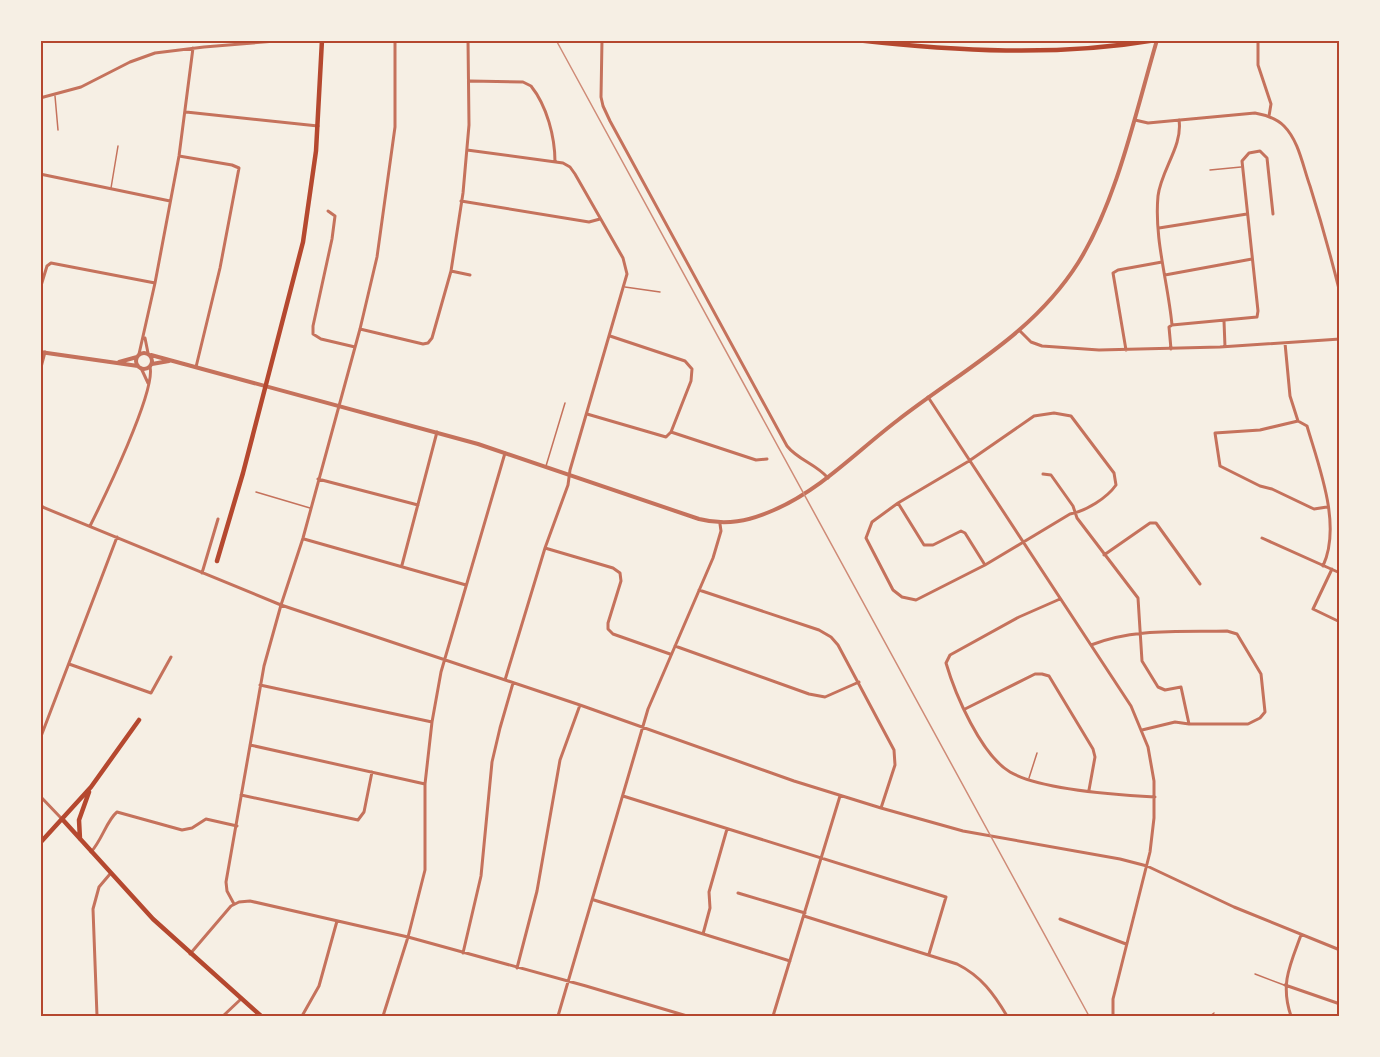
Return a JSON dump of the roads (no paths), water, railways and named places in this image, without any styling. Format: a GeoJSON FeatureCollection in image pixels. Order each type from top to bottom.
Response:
{"type":"FeatureCollection","features":[{"type":"Feature","properties":{"kind":"main road"},"geometry":{"type":"LineString","coordinates":[[217,561],[240,484],[303,242],[314,172],[322,40]]}},
{"type":"Feature","properties":{"kind":"main road"},"geometry":{"type":"LineString","coordinates":[[856,40],[931,48],[1020,52],[1106,47],[1156,40]]}},
{"type":"Feature","properties":{"kind":"main road"},"geometry":{"type":"LineString","coordinates":[[40,843],[91,787],[138,720]]}},
{"type":"Feature","properties":{"kind":"main road"},"geometry":{"type":"LineString","coordinates":[[80,839],[78,820],[91,787]]}},
{"type":"Feature","properties":{"kind":"main road"},"geometry":{"type":"LineString","coordinates":[[63,820],[153,919],[261,1017]]}},
{"type":"Feature","properties":{"kind":"street"},"geometry":{"type":"LineString","coordinates":[[40,98],[93,81],[144,56],[193,48],[288,40]]}},
{"type":"Feature","properties":{"kind":"street"},"geometry":{"type":"LineString","coordinates":[[234,904],[226,886],[260,685],[281,604],[303,538],[360,329],[377,257],[392,157],[396,99],[395,40]]}},
{"type":"Feature","properties":{"kind":"street"},"geometry":{"type":"LineString","coordinates":[[360,329],[423,344],[428,343],[432,338],[452,271],[461,201],[467,150],[470,81],[468,40]]}},
{"type":"Feature","properties":{"kind":"street"},"geometry":{"type":"LineString","coordinates":[[602,40],[601,97],[610,121],[786,446],[797,456],[818,468],[828,478]]}},
{"type":"Feature","properties":{"kind":"street"},"geometry":{"type":"LineString","coordinates":[[118,363],[149,354],[437,432],[680,513],[720,524],[740,521],[776,509],[828,478],[928,397],[1020,331],[1056,295],[1090,243],[1108,201],[1156,40]]}},
{"type":"Feature","properties":{"kind":"street"},"geometry":{"type":"LineString","coordinates":[[1258,40],[1258,65],[1270,100],[1269,116]]}},
{"type":"Feature","properties":{"kind":"street"},"geometry":{"type":"LineString","coordinates":[[204,42],[204,47]]}},
{"type":"Feature","properties":{"kind":"street"},"geometry":{"type":"LineString","coordinates":[[148,385],[138,356],[155,283],[179,156],[193,48]]}},
{"type":"Feature","properties":{"kind":"street"},"geometry":{"type":"LineString","coordinates":[[470,81],[523,82],[531,86],[551,131],[555,162]]}},
{"type":"Feature","properties":{"kind":"street"},"geometry":{"type":"LineString","coordinates":[[186,112],[318,126]]}},
{"type":"Feature","properties":{"kind":"street"},"geometry":{"type":"LineString","coordinates":[[1133,119],[1148,123],[1255,113],[1269,116],[1285,127],[1299,152],[1331,255],[1340,293]]}},
{"type":"Feature","properties":{"kind":"street"},"geometry":{"type":"LineString","coordinates":[[1171,349],[1169,327],[1172,325],[1162,262],[1159,193],[1180,133],[1179,120]]}},
{"type":"Feature","properties":{"kind":"street"},"geometry":{"type":"LineString","coordinates":[[467,150],[566,165],[572,170],[600,219],[625,264],[627,274],[568,485],[545,548],[505,680]]}},
{"type":"Feature","properties":{"kind":"street"},"geometry":{"type":"LineString","coordinates":[[1172,325],[1257,317],[1242,167],[1242,161],[1249,153],[1260,151],[1267,158],[1273,214]]}},
{"type":"Feature","properties":{"kind":"street"},"geometry":{"type":"LineString","coordinates":[[179,156],[239,168],[220,268],[196,367]]}},
{"type":"Feature","properties":{"kind":"street"},"geometry":{"type":"LineString","coordinates":[[40,174],[170,201]]}},
{"type":"Feature","properties":{"kind":"street"},"geometry":{"type":"LineString","coordinates":[[461,201],[590,222],[600,219]]}},
{"type":"Feature","properties":{"kind":"street"},"geometry":{"type":"LineString","coordinates":[[328,211],[335,216],[313,334],[321,339],[355,347]]}},
{"type":"Feature","properties":{"kind":"street"},"geometry":{"type":"LineString","coordinates":[[1159,228],[1247,214]]}},
{"type":"Feature","properties":{"kind":"street"},"geometry":{"type":"LineString","coordinates":[[1165,275],[1252,259]]}},
{"type":"Feature","properties":{"kind":"street"},"geometry":{"type":"LineString","coordinates":[[1126,350],[1113,273],[1118,270],[1162,262]]}},
{"type":"Feature","properties":{"kind":"street"},"geometry":{"type":"LineString","coordinates":[[40,289],[47,266],[51,263],[155,283]]}},
{"type":"Feature","properties":{"kind":"street"},"geometry":{"type":"LineString","coordinates":[[452,271],[470,275]]}},
{"type":"Feature","properties":{"kind":"street"},"geometry":{"type":"LineString","coordinates":[[1224,321],[1225,347]]}},
{"type":"Feature","properties":{"kind":"street"},"geometry":{"type":"LineString","coordinates":[[1020,331],[1031,342],[1042,346],[1126,350],[1225,347],[1340,339]]}},
{"type":"Feature","properties":{"kind":"street"},"geometry":{"type":"LineString","coordinates":[[90,526],[147,396],[151,365],[144,336]]}},
{"type":"Feature","properties":{"kind":"street"},"geometry":{"type":"LineString","coordinates":[[587,414],[663,437],[671,432],[691,381],[690,364],[679,358],[610,336]]}},
{"type":"Feature","properties":{"kind":"street"},"geometry":{"type":"LineString","coordinates":[[1285,343],[1290,396],[1298,421]]}},
{"type":"Feature","properties":{"kind":"street"},"geometry":{"type":"LineString","coordinates":[[40,371],[43,352],[140,367],[170,361]]}},
{"type":"Feature","properties":{"kind":"street"},"geometry":{"type":"LineString","coordinates":[[928,397],[1131,706],[1142,730],[1151,762],[1155,797],[1154,818],[1147,866],[1113,999],[1113,1017]]}},
{"type":"Feature","properties":{"kind":"street"},"geometry":{"type":"LineString","coordinates":[[1054,413],[1071,416],[1114,473],[1116,485],[1111,492],[1080,512],[1070,514],[985,565],[916,600],[902,597],[893,590],[866,538],[872,522],[897,503],[969,461],[1034,416],[1054,413]]}},
{"type":"Feature","properties":{"kind":"street"},"geometry":{"type":"LineString","coordinates":[[1323,566],[1331,535],[1325,489],[1307,426],[1298,421],[1260,430],[1215,432],[1220,466],[1314,509],[1327,507]]}},
{"type":"Feature","properties":{"kind":"street"},"geometry":{"type":"LineString","coordinates":[[402,565],[437,432]]}},
{"type":"Feature","properties":{"kind":"street"},"geometry":{"type":"LineString","coordinates":[[671,432],[754,459],[767,459]]}},
{"type":"Feature","properties":{"kind":"street"},"geometry":{"type":"LineString","coordinates":[[384,1016],[425,870],[425,784],[432,722],[444,660],[505,453]]}},
{"type":"Feature","properties":{"kind":"street"},"geometry":{"type":"LineString","coordinates":[[1043,474],[1051,475],[1104,555],[1138,598],[1142,661],[1158,687],[1165,690],[1180,687],[1189,724]]}},
{"type":"Feature","properties":{"kind":"street"},"geometry":{"type":"LineString","coordinates":[[318,479],[418,505]]}},
{"type":"Feature","properties":{"kind":"street"},"geometry":{"type":"LineString","coordinates":[[897,503],[924,544],[933,545],[961,531],[965,533],[985,565]]}},
{"type":"Feature","properties":{"kind":"street"},"geometry":{"type":"LineString","coordinates":[[40,514],[41,506],[281,604],[840,796],[976,834],[1120,859],[1147,866],[1234,907],[1340,950]]}},
{"type":"Feature","properties":{"kind":"street"},"geometry":{"type":"LineString","coordinates":[[201,573],[218,519]]}},
{"type":"Feature","properties":{"kind":"street"},"geometry":{"type":"LineString","coordinates":[[1104,555],[1150,523],[1156,523],[1200,584]]}},
{"type":"Feature","properties":{"kind":"street"},"geometry":{"type":"LineString","coordinates":[[558,1017],[594,900],[642,728],[654,693],[717,547],[720,524]]}},
{"type":"Feature","properties":{"kind":"street"},"geometry":{"type":"LineString","coordinates":[[40,739],[117,537]]}},
{"type":"Feature","properties":{"kind":"street"},"geometry":{"type":"LineString","coordinates":[[303,538],[466,585]]}},
{"type":"Feature","properties":{"kind":"street"},"geometry":{"type":"LineString","coordinates":[[1262,538],[1340,573]]}},
{"type":"Feature","properties":{"kind":"street"},"geometry":{"type":"LineString","coordinates":[[545,548],[613,568],[620,573],[621,581],[608,629],[613,634],[671,654]]}},
{"type":"Feature","properties":{"kind":"street"},"geometry":{"type":"LineString","coordinates":[[1332,569],[1313,609],[1340,622]]}},
{"type":"Feature","properties":{"kind":"street"},"geometry":{"type":"LineString","coordinates":[[699,590],[819,630],[831,637],[838,645],[896,757],[881,808]]}},
{"type":"Feature","properties":{"kind":"street"},"geometry":{"type":"LineString","coordinates":[[1060,599],[1019,617],[950,655],[946,663],[954,692],[990,756],[1010,772],[1029,779],[1089,790],[1155,797]]}},
{"type":"Feature","properties":{"kind":"street"},"geometry":{"type":"LineString","coordinates":[[1091,645],[1107,639],[1139,634],[1227,631],[1238,634],[1261,674],[1265,712],[1260,718],[1248,724],[1175,722],[1142,730]]}},
{"type":"Feature","properties":{"kind":"street"},"geometry":{"type":"LineString","coordinates":[[675,645],[825,698],[859,682]]}},
{"type":"Feature","properties":{"kind":"street"},"geometry":{"type":"LineString","coordinates":[[69,664],[151,693],[171,657]]}},
{"type":"Feature","properties":{"kind":"street"},"geometry":{"type":"LineString","coordinates":[[965,710],[1035,674],[1049,676],[1093,749],[1094,764],[1089,790]]}},
{"type":"Feature","properties":{"kind":"street"},"geometry":{"type":"LineString","coordinates":[[463,953],[481,876],[492,762],[513,683]]}},
{"type":"Feature","properties":{"kind":"street"},"geometry":{"type":"LineString","coordinates":[[260,685],[432,722]]}},
{"type":"Feature","properties":{"kind":"street"},"geometry":{"type":"LineString","coordinates":[[517,968],[537,891],[560,760],[580,705]]}},
{"type":"Feature","properties":{"kind":"street"},"geometry":{"type":"LineString","coordinates":[[250,745],[425,784]]}},
{"type":"Feature","properties":{"kind":"street"},"geometry":{"type":"LineString","coordinates":[[241,795],[358,820],[364,814],[372,772]]}},
{"type":"Feature","properties":{"kind":"street"},"geometry":{"type":"LineString","coordinates":[[40,796],[63,820]]}},
{"type":"Feature","properties":{"kind":"street"},"geometry":{"type":"LineString","coordinates":[[623,796],[946,897],[929,954]]}},
{"type":"Feature","properties":{"kind":"street"},"geometry":{"type":"LineString","coordinates":[[773,1017],[840,796]]}},
{"type":"Feature","properties":{"kind":"street"},"geometry":{"type":"LineString","coordinates":[[91,852],[100,842],[113,815],[117,812],[182,830],[192,828],[206,819],[237,826]]}},
{"type":"Feature","properties":{"kind":"street"},"geometry":{"type":"LineString","coordinates":[[703,934],[710,908],[709,892],[727,829]]}},
{"type":"Feature","properties":{"kind":"street"},"geometry":{"type":"LineString","coordinates":[[97,1017],[93,904],[99,887],[110,874]]}},
{"type":"Feature","properties":{"kind":"street"},"geometry":{"type":"LineString","coordinates":[[738,893],[957,964],[988,987],[1006,1017]]}},
{"type":"Feature","properties":{"kind":"street"},"geometry":{"type":"LineString","coordinates":[[594,900],[790,961]]}},
{"type":"Feature","properties":{"kind":"street"},"geometry":{"type":"LineString","coordinates":[[190,954],[234,904],[250,901],[408,937],[569,981],[687,1017]]}},
{"type":"Feature","properties":{"kind":"street"},"geometry":{"type":"LineString","coordinates":[[1060,919],[1126,944]]}},
{"type":"Feature","properties":{"kind":"street"},"geometry":{"type":"LineString","coordinates":[[302,1017],[317,991],[337,921]]}},
{"type":"Feature","properties":{"kind":"street"},"geometry":{"type":"LineString","coordinates":[[1291,1017],[1285,985],[1288,969],[1301,935]]}},
{"type":"Feature","properties":{"kind":"street"},"geometry":{"type":"LineString","coordinates":[[1285,985],[1340,1004]]}},
{"type":"Feature","properties":{"kind":"street"},"geometry":{"type":"LineString","coordinates":[[223,1017],[241,999]]}},
{"type":"Feature","properties":{"kind":"lane"},"geometry":{"type":"LineString","coordinates":[[55,95],[58,130]]}},
{"type":"Feature","properties":{"kind":"lane"},"geometry":{"type":"LineString","coordinates":[[110,189],[118,146]]}},
{"type":"Feature","properties":{"kind":"lane"},"geometry":{"type":"LineString","coordinates":[[1210,170],[1242,167]]}},
{"type":"Feature","properties":{"kind":"lane"},"geometry":{"type":"LineString","coordinates":[[624,287],[660,292]]}},
{"type":"Feature","properties":{"kind":"lane"},"geometry":{"type":"LineString","coordinates":[[545,467],[566,403]]}},
{"type":"Feature","properties":{"kind":"lane"},"geometry":{"type":"LineString","coordinates":[[256,492],[311,508]]}},
{"type":"Feature","properties":{"kind":"lane"},"geometry":{"type":"LineString","coordinates":[[1029,779],[1037,753]]}},
{"type":"Feature","properties":{"kind":"lane"},"geometry":{"type":"LineString","coordinates":[[1255,974],[1285,985]]}},
{"type":"Feature","properties":{"kind":"lane"},"geometry":{"type":"LineString","coordinates":[[1210,1017],[1214,1013]]}},
{"type":"Feature","properties":{"kind":"railway"},"geometry":{"type":"LineString","coordinates":[[556,40],[1089,1016]]}}]}
